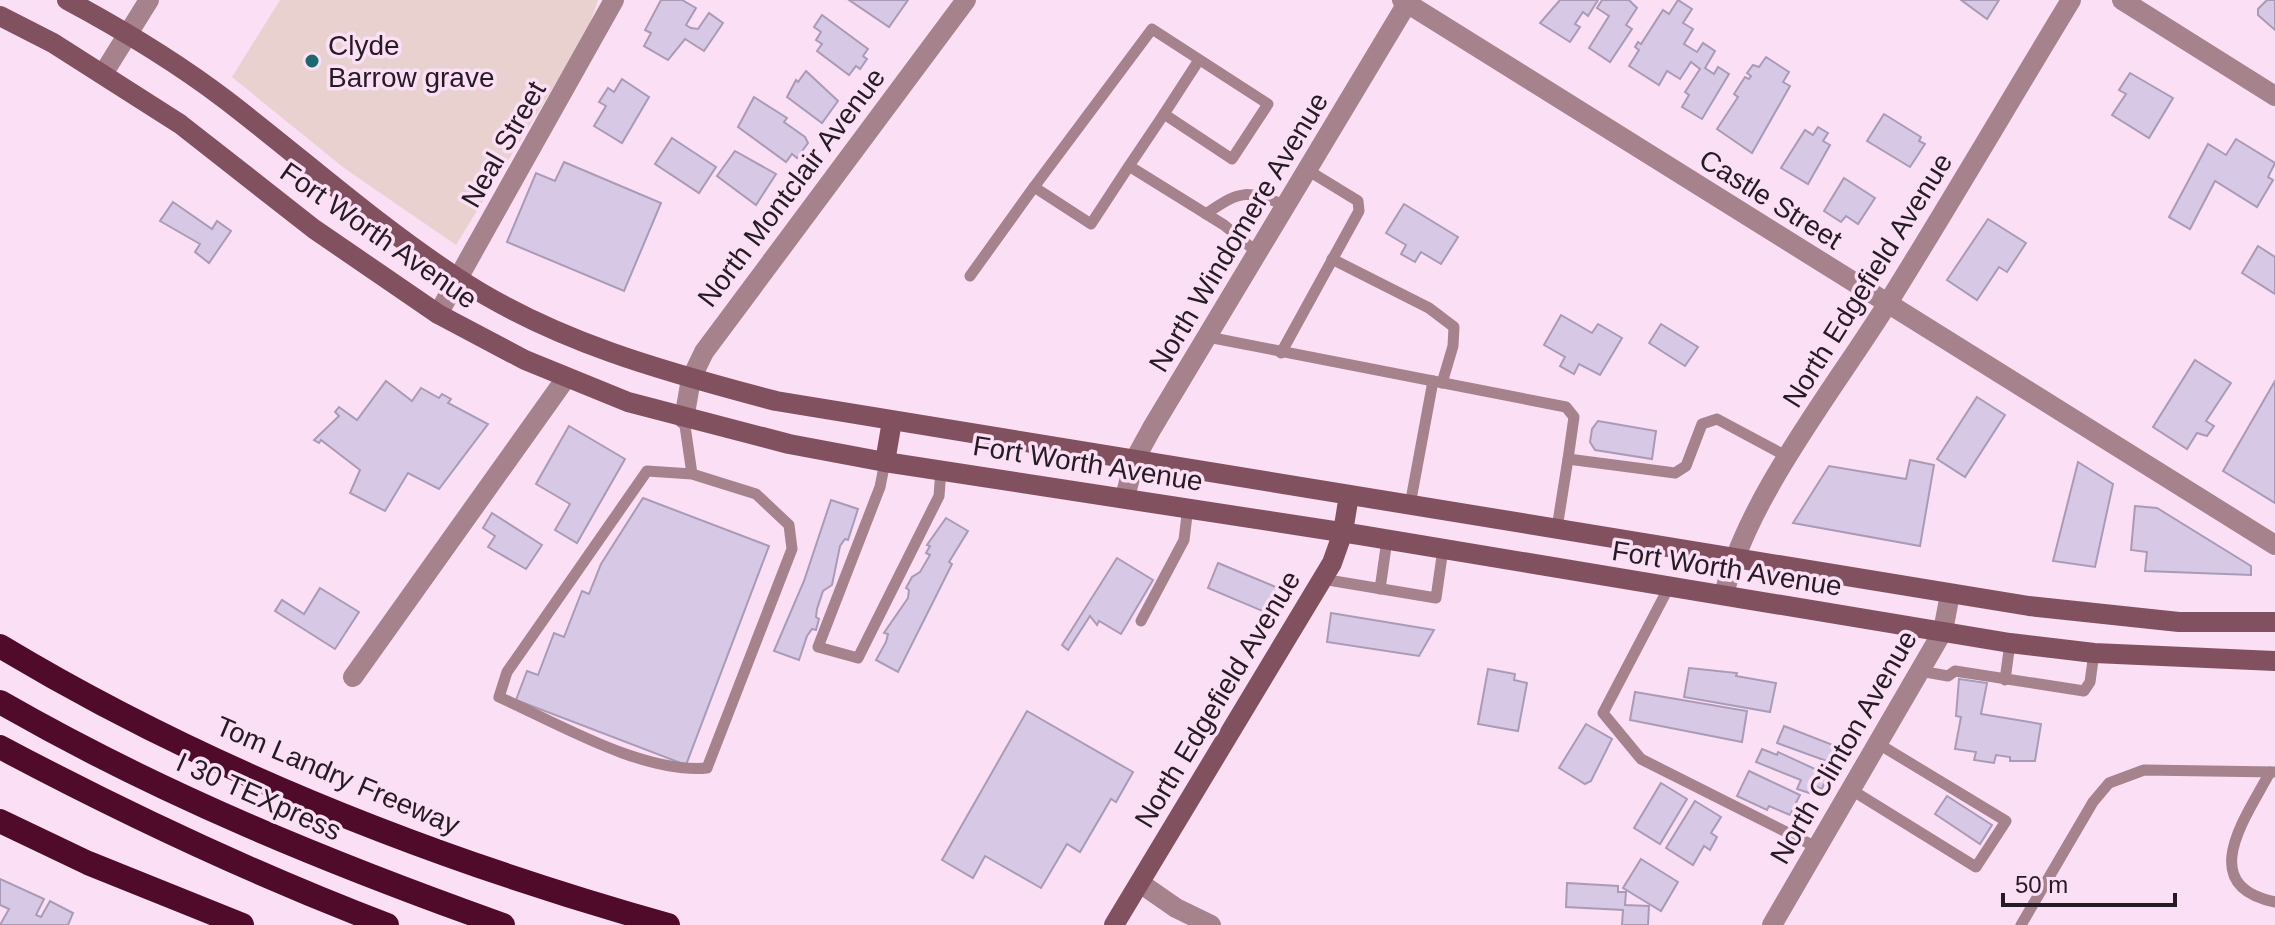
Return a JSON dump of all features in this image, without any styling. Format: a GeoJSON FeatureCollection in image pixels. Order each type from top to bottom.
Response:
{"type":"FeatureCollection","features":[{"type":"Feature","properties":{"kind":"highway","name":"Tom Landry Freeway"},"geometry":{"type":"LineString","coordinates":[[0,646],[145,723],[344,814],[489,870],[668,925]]}},
{"type":"Feature","properties":{"kind":"highway","name":"I 30 TEXpress"},"geometry":{"type":"LineString","coordinates":[[0,702],[145,779],[259,833],[503,925]]}},
{"type":"Feature","properties":{"kind":"highway"},"geometry":{"type":"LineString","coordinates":[[0,747],[108,804],[222,858],[387,925]]}},
{"type":"Feature","properties":{"kind":"highway"},"geometry":{"type":"LineString","coordinates":[[0,821],[88,863],[242,925]]}},
{"type":"Feature","properties":{"kind":"main road","name":"Fort Worth Avenue"},"geometry":{"type":"LineString","coordinates":[[75,2],[128,33],[224,99],[394,234],[458,279],[522,316],[573,338],[691,379],[776,401],[892,421],[1733,556],[1950,594],[2179,622],[2275,622]]}},
{"type":"Feature","properties":{"kind":"main road","name":"Fort Worth Avenue"},"geometry":{"type":"LineString","coordinates":[[0,16],[53,43],[180,124],[314,229],[438,314],[566,378],[684,419],[885,462],[1188,507],[2010,643],[2094,653],[2275,661]]}},
{"type":"Feature","properties":{"kind":"main road"},"geometry":{"type":"LineString","coordinates":[[885,462],[892,421]]}},
{"type":"Feature","properties":{"kind":"main road","name":"North Edgefield Avenue"},"geometry":{"type":"LineString","coordinates":[[1118,919],[1322,579],[1343,532],[1349,495]]}},
{"type":"Feature","properties":{"kind":"street"},"geometry":{"type":"LineString","coordinates":[[103,74],[149,0]]}},
{"type":"Feature","properties":{"kind":"street","name":"Neal Street"},"geometry":{"type":"LineString","coordinates":[[438,314],[614,0]]}},
{"type":"Feature","properties":{"kind":"street","name":"North Montclair Avenue"},"geometry":{"type":"LineString","coordinates":[[684,419],[691,379],[704,352],[761,271],[966,0]]}},
{"type":"Feature","properties":{"kind":"street","name":"North Edgefield Avenue"},"geometry":{"type":"LineString","coordinates":[[1724,595],[1733,556],[1788,457],[1886,305],[2071,0]]}},
{"type":"Feature","properties":{"kind":"street"},"geometry":{"type":"LineString","coordinates":[[2122,0],[2275,96]]}},
{"type":"Feature","properties":{"kind":"street","name":"Castle Street"},"geometry":{"type":"LineString","coordinates":[[1406,1],[1886,305],[2275,545]]}},
{"type":"Feature","properties":{"kind":"street","name":"North Windomere Avenue"},"geometry":{"type":"LineString","coordinates":[[1125,497],[1135,459],[1309,171],[1406,1]]}},
{"type":"Feature","properties":{"kind":"street"},"geometry":{"type":"LineString","coordinates":[[353,677],[566,378]]}},
{"type":"Feature","properties":{"kind":"street","name":"North Clinton Avenue"},"geometry":{"type":"LineString","coordinates":[[1772,925],[1943,631],[1950,594]]}},
{"type":"Feature","properties":{"kind":"street"},"geometry":{"type":"LineString","coordinates":[[1140,883],[1211,925]]}},
{"type":"Feature","properties":{"kind":"lane"},"geometry":{"type":"LineString","coordinates":[[970,276],[1152,29],[1268,104],[1232,159],[1164,114]]}},
{"type":"Feature","properties":{"kind":"lane"},"geometry":{"type":"LineString","coordinates":[[1034,187],[1091,224],[1199,60]]}},
{"type":"Feature","properties":{"kind":"lane"},"geometry":{"type":"LineString","coordinates":[[1129,166],[1206,214],[1258,253]]}},
{"type":"Feature","properties":{"kind":"lane"},"geometry":{"type":"LineString","coordinates":[[1281,353],[1359,211],[1358,201],[1309,171]]}},
{"type":"Feature","properties":{"kind":"lane"},"geometry":{"type":"LineString","coordinates":[[1206,214],[1234,195],[1259,195],[1287,206]]}},
{"type":"Feature","properties":{"kind":"lane"},"geometry":{"type":"LineString","coordinates":[[1332,259],[1429,308],[1454,327],[1453,346],[1438,382],[1410,505]]}},
{"type":"Feature","properties":{"kind":"lane"},"geometry":{"type":"LineString","coordinates":[[1208,337],[1566,407],[1574,417],[1557,528]]}},
{"type":"Feature","properties":{"kind":"lane"},"geometry":{"type":"LineString","coordinates":[[684,419],[692,474]]}},
{"type":"Feature","properties":{"kind":"lane"},"geometry":{"type":"LineString","coordinates":[[1568,459],[1675,473],[1686,466],[1702,424],[1717,419],[1788,457]]}},
{"type":"Feature","properties":{"kind":"lane"},"geometry":{"type":"LineString","coordinates":[[885,462],[880,487],[818,647],[858,658],[939,496],[941,468]]}},
{"type":"Feature","properties":{"kind":"lane"},"geometry":{"type":"LineString","coordinates":[[647,471],[692,474],[756,494],[789,525],[792,549],[707,768],[684,770],[623,752],[499,697],[507,672],[647,471]]}},
{"type":"Feature","properties":{"kind":"lane"},"geometry":{"type":"LineString","coordinates":[[1141,621],[1184,540],[1188,507]]}},
{"type":"Feature","properties":{"kind":"lane"},"geometry":{"type":"LineString","coordinates":[[1380,589],[1387,540]]}},
{"type":"Feature","properties":{"kind":"lane"},"geometry":{"type":"LineString","coordinates":[[1322,579],[1436,598],[1443,549]]}},
{"type":"Feature","properties":{"kind":"lane"},"geometry":{"type":"LineString","coordinates":[[1670,585],[1603,713],[1641,759],[1816,847]]}},
{"type":"Feature","properties":{"kind":"lane"},"geometry":{"type":"LineString","coordinates":[[2005,680],[2010,643]]}},
{"type":"Feature","properties":{"kind":"lane"},"geometry":{"type":"LineString","coordinates":[[1920,671],[1948,676],[1955,671],[2084,691],[2090,682],[2094,653]]}},
{"type":"Feature","properties":{"kind":"lane"},"geometry":{"type":"LineString","coordinates":[[1850,789],[1976,867],[2006,821],[1877,743]]}},
{"type":"Feature","properties":{"kind":"lane"},"geometry":{"type":"LineString","coordinates":[[2021,925],[2093,802],[2109,783],[2144,770],[2272,772],[2233,842],[2230,860],[2235,879],[2248,893],[2275,902]]}},
{"type":"Feature","properties":{"kind":"shaded area"},"geometry":{"type":"Polygon","coordinates":[[[280,0],[598,0],[586,34],[456,245],[344,168],[232,77],[280,0]]]}},
{"type":"Feature","properties":{"kind":"building"},"geometry":{"type":"Polygon","coordinates":[[[661,0],[682,0],[696,8],[686,25],[691,28],[698,29],[709,13],[723,23],[704,51],[685,39],[668,60],[644,46],[651,33],[645,30],[661,0]]]}},
{"type":"Feature","properties":{"kind":"building"},"geometry":{"type":"Polygon","coordinates":[[[849,0],[908,0],[889,27],[849,0]]]}},
{"type":"Feature","properties":{"kind":"building"},"geometry":{"type":"Polygon","coordinates":[[[1560,0],[1598,0],[1588,16],[1583,12],[1575,24],[1580,27],[1570,42],[1540,23],[1560,0]]]}},
{"type":"Feature","properties":{"kind":"building"},"geometry":{"type":"Polygon","coordinates":[[[1602,0],[1629,0],[1637,8],[1626,25],[1632,29],[1610,62],[1589,48],[1609,16],[1597,8],[1602,0]]]}},
{"type":"Feature","properties":{"kind":"building"},"geometry":{"type":"Polygon","coordinates":[[[1678,0],[1692,9],[1683,23],[1693,29],[1684,44],[1697,52],[1703,43],[1715,51],[1705,68],[1714,74],[1718,67],[1729,74],[1702,119],[1682,107],[1689,95],[1685,92],[1700,69],[1691,62],[1680,79],[1667,71],[1659,85],[1629,66],[1639,50],[1635,47],[1638,42],[1641,44],[1663,10],[1669,14],[1678,0]]]}},
{"type":"Feature","properties":{"kind":"building"},"geometry":{"type":"Polygon","coordinates":[[[1961,0],[1999,0],[1987,19],[1961,0]]]}},
{"type":"Feature","properties":{"kind":"building"},"geometry":{"type":"Polygon","coordinates":[[[2267,0],[2275,0],[2275,30],[2258,15],[2258,9],[2267,0]]]}},
{"type":"Feature","properties":{"kind":"building"},"geometry":{"type":"Polygon","coordinates":[[[822,15],[868,49],[863,56],[867,59],[860,69],[856,66],[849,75],[817,51],[822,44],[816,40],[821,32],[814,27],[822,15]]]}},
{"type":"Feature","properties":{"kind":"building"},"geometry":{"type":"Polygon","coordinates":[[[1766,57],[1789,72],[1783,82],[1790,86],[1752,153],[1717,129],[1738,97],[1734,94],[1745,77],[1749,79],[1751,76],[1747,73],[1753,65],[1759,67],[1766,57]]]}},
{"type":"Feature","properties":{"kind":"building"},"geometry":{"type":"Polygon","coordinates":[[[806,71],[838,101],[822,123],[787,97],[796,80],[798,82],[806,71]]]}},
{"type":"Feature","properties":{"kind":"building"},"geometry":{"type":"Polygon","coordinates":[[[2130,73],[2173,98],[2149,138],[2112,115],[2126,94],[2119,90],[2130,73]]]}},
{"type":"Feature","properties":{"kind":"building"},"geometry":{"type":"Polygon","coordinates":[[[622,79],[649,97],[622,143],[594,126],[606,106],[599,102],[608,88],[614,92],[622,79]]]}},
{"type":"Feature","properties":{"kind":"building"},"geometry":{"type":"Polygon","coordinates":[[[754,97],[787,118],[784,122],[805,137],[808,143],[797,158],[792,154],[786,162],[738,127],[754,97]]]}},
{"type":"Feature","properties":{"kind":"building"},"geometry":{"type":"Polygon","coordinates":[[[1884,114],[1921,137],[1919,141],[1925,144],[1910,167],[1867,141],[1884,114]]]}},
{"type":"Feature","properties":{"kind":"building"},"geometry":{"type":"Polygon","coordinates":[[[1818,127],[1828,133],[1823,141],[1830,145],[1808,184],[1781,168],[1805,130],[1813,135],[1818,127]]]}},
{"type":"Feature","properties":{"kind":"building"},"geometry":{"type":"Polygon","coordinates":[[[672,138],[716,167],[699,193],[655,164],[672,138]]]}},
{"type":"Feature","properties":{"kind":"building"},"geometry":{"type":"Polygon","coordinates":[[[2236,139],[2275,163],[2268,177],[2273,180],[2257,207],[2215,181],[2190,229],[2169,217],[2208,144],[2226,155],[2236,139]]]}},
{"type":"Feature","properties":{"kind":"building"},"geometry":{"type":"Polygon","coordinates":[[[735,151],[776,174],[756,205],[717,176],[735,151]]]}},
{"type":"Feature","properties":{"kind":"building"},"geometry":{"type":"Polygon","coordinates":[[[564,162],[661,203],[624,291],[507,242],[536,173],[555,181],[564,162]]]}},
{"type":"Feature","properties":{"kind":"building"},"geometry":{"type":"Polygon","coordinates":[[[1844,178],[1875,198],[1858,224],[1846,216],[1841,222],[1824,211],[1844,178]]]}},
{"type":"Feature","properties":{"kind":"building"},"geometry":{"type":"Polygon","coordinates":[[[173,202],[212,229],[217,221],[231,231],[209,263],[195,252],[200,244],[160,221],[173,202]]]}},
{"type":"Feature","properties":{"kind":"building"},"geometry":{"type":"Polygon","coordinates":[[[1404,204],[1458,237],[1441,264],[1421,252],[1415,262],[1401,254],[1406,245],[1386,233],[1404,204]]]}},
{"type":"Feature","properties":{"kind":"building"},"geometry":{"type":"Polygon","coordinates":[[[1988,219],[2026,243],[2007,272],[1999,267],[1977,300],[1947,280],[1988,219]]]}},
{"type":"Feature","properties":{"kind":"building"},"geometry":{"type":"Polygon","coordinates":[[[2258,246],[2275,257],[2275,294],[2242,273],[2258,246]]]}},
{"type":"Feature","properties":{"kind":"building"},"geometry":{"type":"Polygon","coordinates":[[[1561,315],[1592,333],[1598,324],[1622,338],[1600,375],[1579,364],[1574,374],[1560,366],[1565,357],[1544,345],[1561,315]]]}},
{"type":"Feature","properties":{"kind":"building"},"geometry":{"type":"Polygon","coordinates":[[[1661,324],[1698,347],[1685,366],[1649,343],[1661,324]]]}},
{"type":"Feature","properties":{"kind":"building"},"geometry":{"type":"Polygon","coordinates":[[[2195,360],[2231,383],[2206,421],[2214,426],[2207,436],[2197,433],[2187,449],[2153,427],[2195,360]]]}},
{"type":"Feature","properties":{"kind":"building"},"geometry":{"type":"Polygon","coordinates":[[[386,381],[412,401],[421,388],[439,398],[442,394],[451,399],[448,403],[488,424],[439,489],[408,473],[385,511],[350,493],[360,470],[321,440],[319,443],[314,440],[339,416],[335,412],[339,407],[357,420],[386,381]]]}},
{"type":"Feature","properties":{"kind":"building"},"geometry":{"type":"Polygon","coordinates":[[[2275,381],[2275,503],[2223,471],[2275,381]]]}},
{"type":"Feature","properties":{"kind":"building"},"geometry":{"type":"Polygon","coordinates":[[[1977,397],[2005,415],[1965,477],[1937,459],[1977,397]]]}},
{"type":"Feature","properties":{"kind":"building"},"geometry":{"type":"Polygon","coordinates":[[[1598,421],[1656,431],[1652,459],[1595,450],[1590,442],[1592,429],[1598,421]]]}},
{"type":"Feature","properties":{"kind":"building"},"geometry":{"type":"Polygon","coordinates":[[[569,426],[625,459],[577,543],[555,530],[570,504],[536,484],[569,426]]]}},
{"type":"Feature","properties":{"kind":"building"},"geometry":{"type":"Polygon","coordinates":[[[1910,460],[1934,465],[1920,546],[1793,523],[1829,466],[1906,479],[1910,460]]]}},
{"type":"Feature","properties":{"kind":"building"},"geometry":{"type":"Polygon","coordinates":[[[2078,462],[2113,484],[2095,567],[2053,561],[2078,462]]]}},
{"type":"Feature","properties":{"kind":"building"},"geometry":{"type":"Polygon","coordinates":[[[643,498],[769,546],[686,765],[516,700],[527,671],[538,675],[554,633],[564,637],[582,591],[589,594],[601,564],[643,498]]]}},
{"type":"Feature","properties":{"kind":"building"},"geometry":{"type":"Polygon","coordinates":[[[831,500],[858,509],[848,540],[845,539],[840,546],[832,585],[823,591],[817,609],[816,617],[819,619],[816,630],[812,629],[807,636],[799,660],[774,651],[804,581],[831,500]]]}},
{"type":"Feature","properties":{"kind":"building"},"geometry":{"type":"Polygon","coordinates":[[[2135,506],[2157,508],[2251,566],[2251,575],[2145,571],[2147,552],[2131,550],[2135,506]]]}},
{"type":"Feature","properties":{"kind":"building"},"geometry":{"type":"Polygon","coordinates":[[[492,513],[542,545],[526,569],[488,547],[495,536],[483,528],[492,513]]]}},
{"type":"Feature","properties":{"kind":"building"},"geometry":{"type":"Polygon","coordinates":[[[946,518],[968,531],[949,562],[952,564],[898,672],[876,660],[886,642],[888,634],[884,633],[908,598],[909,590],[906,588],[930,555],[926,553],[930,546],[927,545],[946,518]]]}},
{"type":"Feature","properties":{"kind":"building"},"geometry":{"type":"Polygon","coordinates":[[[1117,558],[1153,580],[1121,634],[1099,621],[1097,625],[1090,616],[1068,650],[1062,645],[1117,558]]]}},
{"type":"Feature","properties":{"kind":"building"},"geometry":{"type":"Polygon","coordinates":[[[1218,563],[1283,590],[1272,615],[1208,588],[1218,563]]]}},
{"type":"Feature","properties":{"kind":"building"},"geometry":{"type":"Polygon","coordinates":[[[320,588],[359,612],[335,649],[275,611],[282,600],[304,614],[320,588]]]}},
{"type":"Feature","properties":{"kind":"building"},"geometry":{"type":"Polygon","coordinates":[[[1331,613],[1434,630],[1419,656],[1327,642],[1331,613]]]}},
{"type":"Feature","properties":{"kind":"building"},"geometry":{"type":"Polygon","coordinates":[[[1689,668],[1737,673],[1736,676],[1776,683],[1770,712],[1684,697],[1689,668]]]}},
{"type":"Feature","properties":{"kind":"building"},"geometry":{"type":"Polygon","coordinates":[[[1488,669],[1515,674],[1514,680],[1527,683],[1518,731],[1478,724],[1488,669]]]}},
{"type":"Feature","properties":{"kind":"building"},"geometry":{"type":"Polygon","coordinates":[[[1959,679],[1987,683],[1981,714],[2041,724],[2035,761],[2010,761],[2010,757],[1996,755],[1994,763],[1974,760],[1976,752],[1955,749],[1961,717],[1956,716],[1959,679]]]}},
{"type":"Feature","properties":{"kind":"building"},"geometry":{"type":"Polygon","coordinates":[[[1635,692],[1747,711],[1742,742],[1630,720],[1635,692]]]}},
{"type":"Feature","properties":{"kind":"building"},"geometry":{"type":"Polygon","coordinates":[[[1027,711],[1133,772],[1116,802],[1111,799],[1080,852],[1067,844],[1041,888],[985,856],[973,878],[942,860],[1027,711]]]}},
{"type":"Feature","properties":{"kind":"building"},"geometry":{"type":"Polygon","coordinates":[[[1586,724],[1612,739],[1591,781],[1585,784],[1559,768],[1586,724]]]}},
{"type":"Feature","properties":{"kind":"building"},"geometry":{"type":"Polygon","coordinates":[[[1784,726],[1838,747],[1832,763],[1777,743],[1784,726]]]}},
{"type":"Feature","properties":{"kind":"building"},"geometry":{"type":"Polygon","coordinates":[[[1762,749],[1777,755],[1778,752],[1828,775],[1822,789],[1813,785],[1809,793],[1797,789],[1801,780],[1756,762],[1762,749]]]}},
{"type":"Feature","properties":{"kind":"building"},"geometry":{"type":"Polygon","coordinates":[[[1749,771],[1800,795],[1790,815],[1769,806],[1767,810],[1737,796],[1749,771]]]}},
{"type":"Feature","properties":{"kind":"building"},"geometry":{"type":"Polygon","coordinates":[[[1661,783],[1687,799],[1660,844],[1634,828],[1661,783]]]}},
{"type":"Feature","properties":{"kind":"building"},"geometry":{"type":"Polygon","coordinates":[[[1947,796],[1992,825],[1980,844],[1935,814],[1947,796]]]}},
{"type":"Feature","properties":{"kind":"building"},"geometry":{"type":"Polygon","coordinates":[[[1695,801],[1721,817],[1711,833],[1717,837],[1710,850],[1704,846],[1693,865],[1666,848],[1695,801]]]}},
{"type":"Feature","properties":{"kind":"building"},"geometry":{"type":"Polygon","coordinates":[[[1641,859],[1678,882],[1661,911],[1623,888],[1641,859]]]}},
{"type":"Feature","properties":{"kind":"building"},"geometry":{"type":"Polygon","coordinates":[[[0,879],[44,899],[36,915],[41,917],[50,901],[73,913],[68,925],[0,925],[9,909],[0,905],[0,879]]]}},
{"type":"Feature","properties":{"kind":"building"},"geometry":{"type":"Polygon","coordinates":[[[1567,883],[1618,886],[1618,892],[1626,892],[1625,905],[1649,906],[1648,925],[1622,925],[1623,910],[1566,907],[1567,883]]]}},
{"type":"Feature","properties":{"kind":"place","name":"Clyde Barrow grave"},"geometry":{"type":"Point","coordinates":[312,61]}}]}
